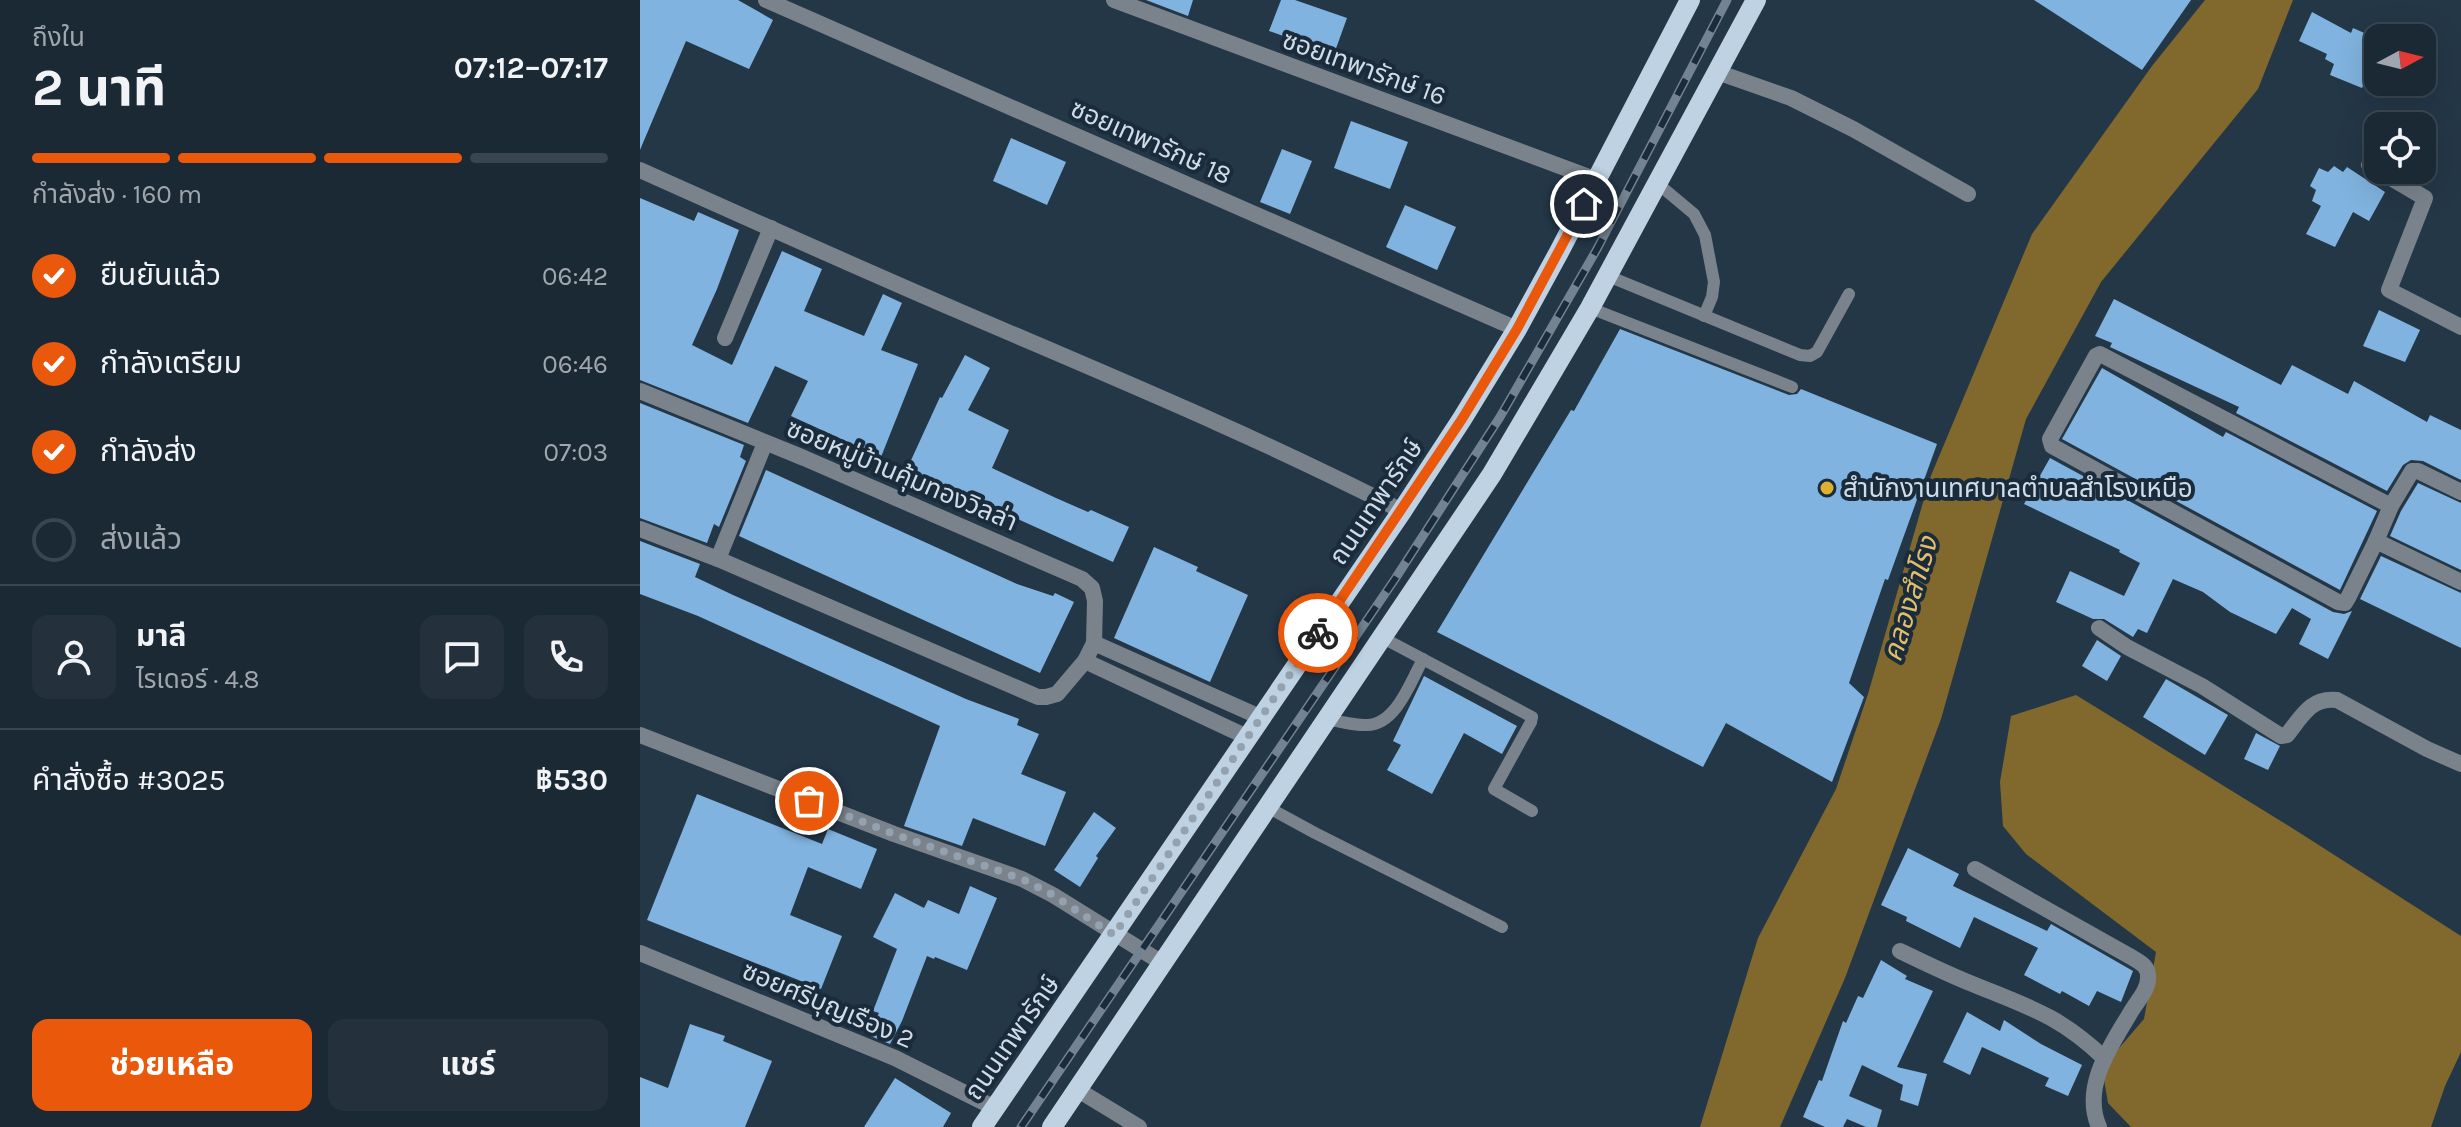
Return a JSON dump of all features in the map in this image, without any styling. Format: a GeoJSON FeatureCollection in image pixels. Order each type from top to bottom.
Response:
{"type":"FeatureCollection","features":[{"type":"Feature","properties":{"kind":"main road","name":"ถนนเทพารักษ์"},"geometry":{"type":"LineString","coordinates":[[982,1127],[1462,419],[1517,329],[1690,0]]}},
{"type":"Feature","properties":{"kind":"main road"},"geometry":{"type":"LineString","coordinates":[[1052,1127],[1492,474],[1608,276],[1756,0]]}},
{"type":"Feature","properties":{"kind":"street","name":"ซอยเทพารักษ์ 18"},"geometry":{"type":"LineString","coordinates":[[766,0],[1517,329]]}},
{"type":"Feature","properties":{"kind":"street","name":"ซอยเทพารักษ์ 16"},"geometry":{"type":"LineString","coordinates":[[1114,0],[1597,180]]}},
{"type":"Feature","properties":{"kind":"street"},"geometry":{"type":"LineString","coordinates":[[1717,72],[1791,98],[1968,194]]}},
{"type":"Feature","properties":{"kind":"street"},"geometry":{"type":"LineString","coordinates":[[640,170],[961,312],[1152,392],[1332,475],[1402,511]]}},
{"type":"Feature","properties":{"kind":"street"},"geometry":{"type":"LineString","coordinates":[[2401,184],[2425,198],[2389,290],[2461,327]]}},
{"type":"Feature","properties":{"kind":"street"},"geometry":{"type":"LineString","coordinates":[[725,338],[771,228]]}},
{"type":"Feature","properties":{"kind":"street"},"geometry":{"type":"LineString","coordinates":[[2391,506],[2103,355],[2096,356],[2050,439],[2052,446],[2338,602],[2345,603],[2391,506],[2412,471],[2461,492]]}},
{"type":"Feature","properties":{"kind":"street","name":"ซอยหมู่บ้านคุ้มทองวิลล่า"},"geometry":{"type":"LineString","coordinates":[[640,391],[1082,579],[1092,588],[1095,601],[1094,643],[1085,661],[1057,694],[1038,697],[718,559],[640,529]]}},
{"type":"Feature","properties":{"kind":"street"},"geometry":{"type":"LineString","coordinates":[[718,559],[765,443]]}},
{"type":"Feature","properties":{"kind":"street"},"geometry":{"type":"LineString","coordinates":[[2376,541],[2461,582]]}},
{"type":"Feature","properties":{"kind":"street"},"geometry":{"type":"LineString","coordinates":[[2099,628],[2127,647],[2202,686],[2281,736],[2287,735],[2310,705],[2328,699],[2337,700],[2461,764]]}},
{"type":"Feature","properties":{"kind":"street"},"geometry":{"type":"LineString","coordinates":[[1094,643],[1260,717]]}},
{"type":"Feature","properties":{"kind":"street"},"geometry":{"type":"LineString","coordinates":[[1085,661],[1247,737]]}},
{"type":"Feature","properties":{"kind":"street"},"geometry":{"type":"LineString","coordinates":[[640,735],[894,834],[1022,879],[1164,964]]}},
{"type":"Feature","properties":{"kind":"street"},"geometry":{"type":"LineString","coordinates":[[1975,869],[2145,965],[2149,979],[2147,987],[2104,1058],[2096,1082],[2093,1101],[2099,1127]]}},
{"type":"Feature","properties":{"kind":"street"},"geometry":{"type":"LineString","coordinates":[[1900,951],[2056,1019],[2104,1058]]}},
{"type":"Feature","properties":{"kind":"street","name":"ซอยศรีบุญเรือง 2"},"geometry":{"type":"LineString","coordinates":[[640,953],[895,1058],[995,1108]]}},
{"type":"Feature","properties":{"kind":"street"},"geometry":{"type":"LineString","coordinates":[[1078,1090],[1139,1127]]}},
{"type":"Feature","properties":{"kind":"lane"},"geometry":{"type":"LineString","coordinates":[[1657,183],[1694,214],[1705,235],[1714,282],[1704,316]]}},
{"type":"Feature","properties":{"kind":"lane"},"geometry":{"type":"LineString","coordinates":[[1608,276],[1800,355],[1810,356],[1817,352],[1849,294]]}},
{"type":"Feature","properties":{"kind":"lane"},"geometry":{"type":"LineString","coordinates":[[1590,308],[1792,387]]}},
{"type":"Feature","properties":{"kind":"lane"},"geometry":{"type":"LineString","coordinates":[[1383,638],[1532,717],[1494,788],[1532,811]]}},
{"type":"Feature","properties":{"kind":"lane"},"geometry":{"type":"LineString","coordinates":[[1328,720],[1367,725],[1386,720],[1394,712],[1423,659]]}},
{"type":"Feature","properties":{"kind":"lane"},"geometry":{"type":"LineString","coordinates":[[1269,808],[1502,927]]}},
{"type":"Feature","properties":{"kind":"water","name":"คลองสำโรง"},"geometry":{"type":"Polygon","coordinates":[[[2205,0],[2293,0],[2258,89],[2101,282],[2026,419],[1941,719],[1845,978],[1780,1127],[1700,1127],[1758,938],[1836,789],[1868,694],[1930,478],[2032,234],[2152,66],[2205,0]]]}},
{"type":"Feature","properties":{"kind":"water"},"geometry":{"type":"Polygon","coordinates":[[[2076,695],[2461,936],[2461,1052],[2431,1127],[2131,1127],[2108,1103],[2102,1068],[2144,1019],[2156,952],[2026,854],[2003,826],[2000,782],[2011,716],[2076,695]]]}},
{"type":"Feature","properties":{"kind":"building"},"geometry":{"type":"Polygon","coordinates":[[[640,0],[738,0],[773,20],[749,69],[686,41],[640,150],[640,0]]]}},
{"type":"Feature","properties":{"kind":"building"},"geometry":{"type":"Polygon","coordinates":[[[1146,0],[1193,0],[1188,16],[1146,0]]]}},
{"type":"Feature","properties":{"kind":"building"},"geometry":{"type":"Polygon","coordinates":[[[1281,0],[1295,0],[1347,18],[1334,54],[1269,31],[1281,0]]]}},
{"type":"Feature","properties":{"kind":"building"},"geometry":{"type":"Polygon","coordinates":[[[2034,0],[2191,0],[2142,70],[2034,0]]]}},
{"type":"Feature","properties":{"kind":"building"},"geometry":{"type":"Polygon","coordinates":[[[2312,12],[2351,33],[2353,28],[2364,33],[2362,88],[2330,75],[2334,64],[2325,59],[2327,54],[2299,41],[2312,12]]]}},
{"type":"Feature","properties":{"kind":"building"},"geometry":{"type":"Polygon","coordinates":[[[1351,121],[1408,142],[1390,189],[1334,168],[1351,121]]]}},
{"type":"Feature","properties":{"kind":"building"},"geometry":{"type":"Polygon","coordinates":[[[1011,138],[1066,162],[1047,205],[993,181],[1011,138]]]}},
{"type":"Feature","properties":{"kind":"building"},"geometry":{"type":"Polygon","coordinates":[[[1282,149],[1312,161],[1290,214],[1260,202],[1282,149]]]}},
{"type":"Feature","properties":{"kind":"building"},"geometry":{"type":"Polygon","coordinates":[[[2334,166],[2343,172],[2347,167],[2364,178],[2364,184],[2373,184],[2385,192],[2369,221],[2353,212],[2335,247],[2306,234],[2321,206],[2312,201],[2316,190],[2310,186],[2319,168],[2328,172],[2334,166]]]}},
{"type":"Feature","properties":{"kind":"building"},"geometry":{"type":"Polygon","coordinates":[[[640,198],[694,221],[698,212],[739,230],[692,345],[732,365],[782,251],[822,269],[804,311],[864,336],[883,294],[902,303],[881,350],[918,364],[881,457],[791,416],[808,381],[775,366],[748,423],[640,380],[640,198]]]}},
{"type":"Feature","properties":{"kind":"building"},"geometry":{"type":"Polygon","coordinates":[[[1405,205],[1456,227],[1437,270],[1386,247],[1405,205]]]}},
{"type":"Feature","properties":{"kind":"building"},"geometry":{"type":"Polygon","coordinates":[[[2114,299],[2281,385],[2292,365],[2348,394],[2354,381],[2427,422],[2430,415],[2461,430],[2461,480],[2423,461],[2411,460],[2403,465],[2387,491],[2236,413],[2239,407],[2110,347],[2112,343],[2095,336],[2114,299]]]}},
{"type":"Feature","properties":{"kind":"building"},"geometry":{"type":"Polygon","coordinates":[[[2379,310],[2420,330],[2405,362],[2363,346],[2379,310]]]}},
{"type":"Feature","properties":{"kind":"building"},"geometry":{"type":"Polygon","coordinates":[[[1620,329],[1789,395],[1797,394],[1801,389],[1937,444],[1849,683],[1864,697],[1832,782],[1726,723],[1703,767],[1437,632],[1571,410],[1574,411],[1620,329]]]}},
{"type":"Feature","properties":{"kind":"building"},"geometry":{"type":"Polygon","coordinates":[[[965,355],[990,368],[968,410],[1009,430],[992,468],[1088,512],[1091,510],[1129,527],[1113,562],[907,469],[940,397],[965,355]]]}},
{"type":"Feature","properties":{"kind":"building"},"geometry":{"type":"Polygon","coordinates":[[[2102,368],[2223,437],[2226,432],[2377,511],[2340,590],[2062,439],[2102,368]]]}},
{"type":"Feature","properties":{"kind":"building"},"geometry":{"type":"Polygon","coordinates":[[[640,403],[744,445],[740,457],[746,461],[719,527],[714,524],[707,543],[640,518],[640,403]]]}},
{"type":"Feature","properties":{"kind":"building"},"geometry":{"type":"Polygon","coordinates":[[[2050,458],[2333,612],[2344,614],[2352,611],[2328,659],[2299,644],[2311,619],[2292,608],[2276,634],[2230,612],[2203,592],[2173,579],[2147,633],[2138,629],[2133,637],[2104,619],[2093,619],[2056,602],[2070,571],[2124,596],[2140,563],[2120,550],[2024,504],[2050,458]]]}},
{"type":"Feature","properties":{"kind":"building"},"geometry":{"type":"Polygon","coordinates":[[[766,470],[1017,584],[1053,596],[1055,593],[1074,602],[1040,673],[739,536],[766,470]]]}},
{"type":"Feature","properties":{"kind":"building"},"geometry":{"type":"Polygon","coordinates":[[[2418,483],[2461,503],[2461,570],[2390,536],[2418,483]]]}},
{"type":"Feature","properties":{"kind":"building"},"geometry":{"type":"Polygon","coordinates":[[[640,541],[700,564],[695,577],[966,699],[1019,719],[1017,725],[1039,734],[1021,774],[1066,792],[1045,846],[973,818],[962,846],[904,826],[940,726],[698,616],[640,594],[640,541]]]}},
{"type":"Feature","properties":{"kind":"building"},"geometry":{"type":"Polygon","coordinates":[[[1154,547],[1248,595],[1210,682],[1114,638],[1154,547]]]}},
{"type":"Feature","properties":{"kind":"building"},"geometry":{"type":"Polygon","coordinates":[[[2381,556],[2461,593],[2461,648],[2360,599],[2381,556]]]}},
{"type":"Feature","properties":{"kind":"building"},"geometry":{"type":"Polygon","coordinates":[[[2097,640],[2121,656],[2107,681],[2082,666],[2097,640]]]}},
{"type":"Feature","properties":{"kind":"building"},"geometry":{"type":"Polygon","coordinates":[[[1424,676],[1517,726],[1502,754],[1464,733],[1432,794],[1387,770],[1401,745],[1393,741],[1424,676]]]}},
{"type":"Feature","properties":{"kind":"building"},"geometry":{"type":"Polygon","coordinates":[[[2166,679],[2228,715],[2205,755],[2143,717],[2166,679]]]}},
{"type":"Feature","properties":{"kind":"building"},"geometry":{"type":"Polygon","coordinates":[[[2256,733],[2280,746],[2268,770],[2244,759],[2256,733]]]}},
{"type":"Feature","properties":{"kind":"building"},"geometry":{"type":"Polygon","coordinates":[[[697,794],[822,844],[828,829],[877,849],[861,889],[808,867],[790,915],[842,936],[821,989],[647,920],[697,794]]]}},
{"type":"Feature","properties":{"kind":"building"},"geometry":{"type":"Polygon","coordinates":[[[1094,812],[1116,828],[1096,856],[1098,858],[1080,887],[1054,870],[1094,812]]]}},
{"type":"Feature","properties":{"kind":"building"},"geometry":{"type":"Polygon","coordinates":[[[1908,848],[1959,874],[1953,886],[2047,931],[2051,924],[2133,971],[2121,1002],[2097,991],[2089,1006],[2024,975],[2038,948],[1974,917],[1960,948],[1881,905],[1908,848]]]}},
{"type":"Feature","properties":{"kind":"building"},"geometry":{"type":"Polygon","coordinates":[[[970,886],[997,898],[967,970],[927,956],[890,1044],[868,1035],[879,1013],[873,1011],[897,949],[873,937],[895,893],[924,908],[928,900],[959,914],[970,886]]]}},
{"type":"Feature","properties":{"kind":"building"},"geometry":{"type":"Polygon","coordinates":[[[1881,960],[1907,976],[1905,979],[1933,991],[1897,1067],[1927,1074],[1918,1106],[1900,1100],[1903,1085],[1862,1065],[1849,1096],[1882,1110],[1877,1127],[1866,1127],[1847,1119],[1843,1127],[1825,1127],[1803,1117],[1819,1080],[1822,1081],[1843,1021],[1846,1023],[1858,996],[1863,998],[1881,960]]]}},
{"type":"Feature","properties":{"kind":"building"},"geometry":{"type":"Polygon","coordinates":[[[1967,1012],[2000,1031],[2004,1020],[2082,1065],[2068,1096],[2045,1086],[2049,1078],[1982,1047],[1970,1075],[1943,1062],[1967,1012]]]}},
{"type":"Feature","properties":{"kind":"building"},"geometry":{"type":"Polygon","coordinates":[[[690,1024],[725,1036],[723,1041],[772,1061],[745,1127],[640,1127],[640,1077],[668,1088],[690,1024]]]}},
{"type":"Feature","properties":{"kind":"building"},"geometry":{"type":"Polygon","coordinates":[[[895,1078],[951,1113],[943,1127],[864,1127],[895,1078]]]}},
{"type":"Feature","properties":{"kind":"railway"},"geometry":{"type":"LineString","coordinates":[[1021,1127],[1395,579],[1500,417],[1597,249],[1727,0]]}},
{"type":"Feature","properties":{"kind":"way so far"},"geometry":{"type":"LineString","coordinates":[[809,801],[1022,879],[1053,895],[1114,935],[1318,633]]}},
{"type":"Feature","properties":{"kind":"place","name":"สำนักงานเทศบาลตำบลสำโรงเหนือ"},"geometry":{"type":"Point","coordinates":[1827,488]}},
{"type":"Feature","properties":{"kind":"route"},"geometry":{"type":"LineString","coordinates":[[1318,633],[1462,419],[1517,329],[1584,204]]}}]}
